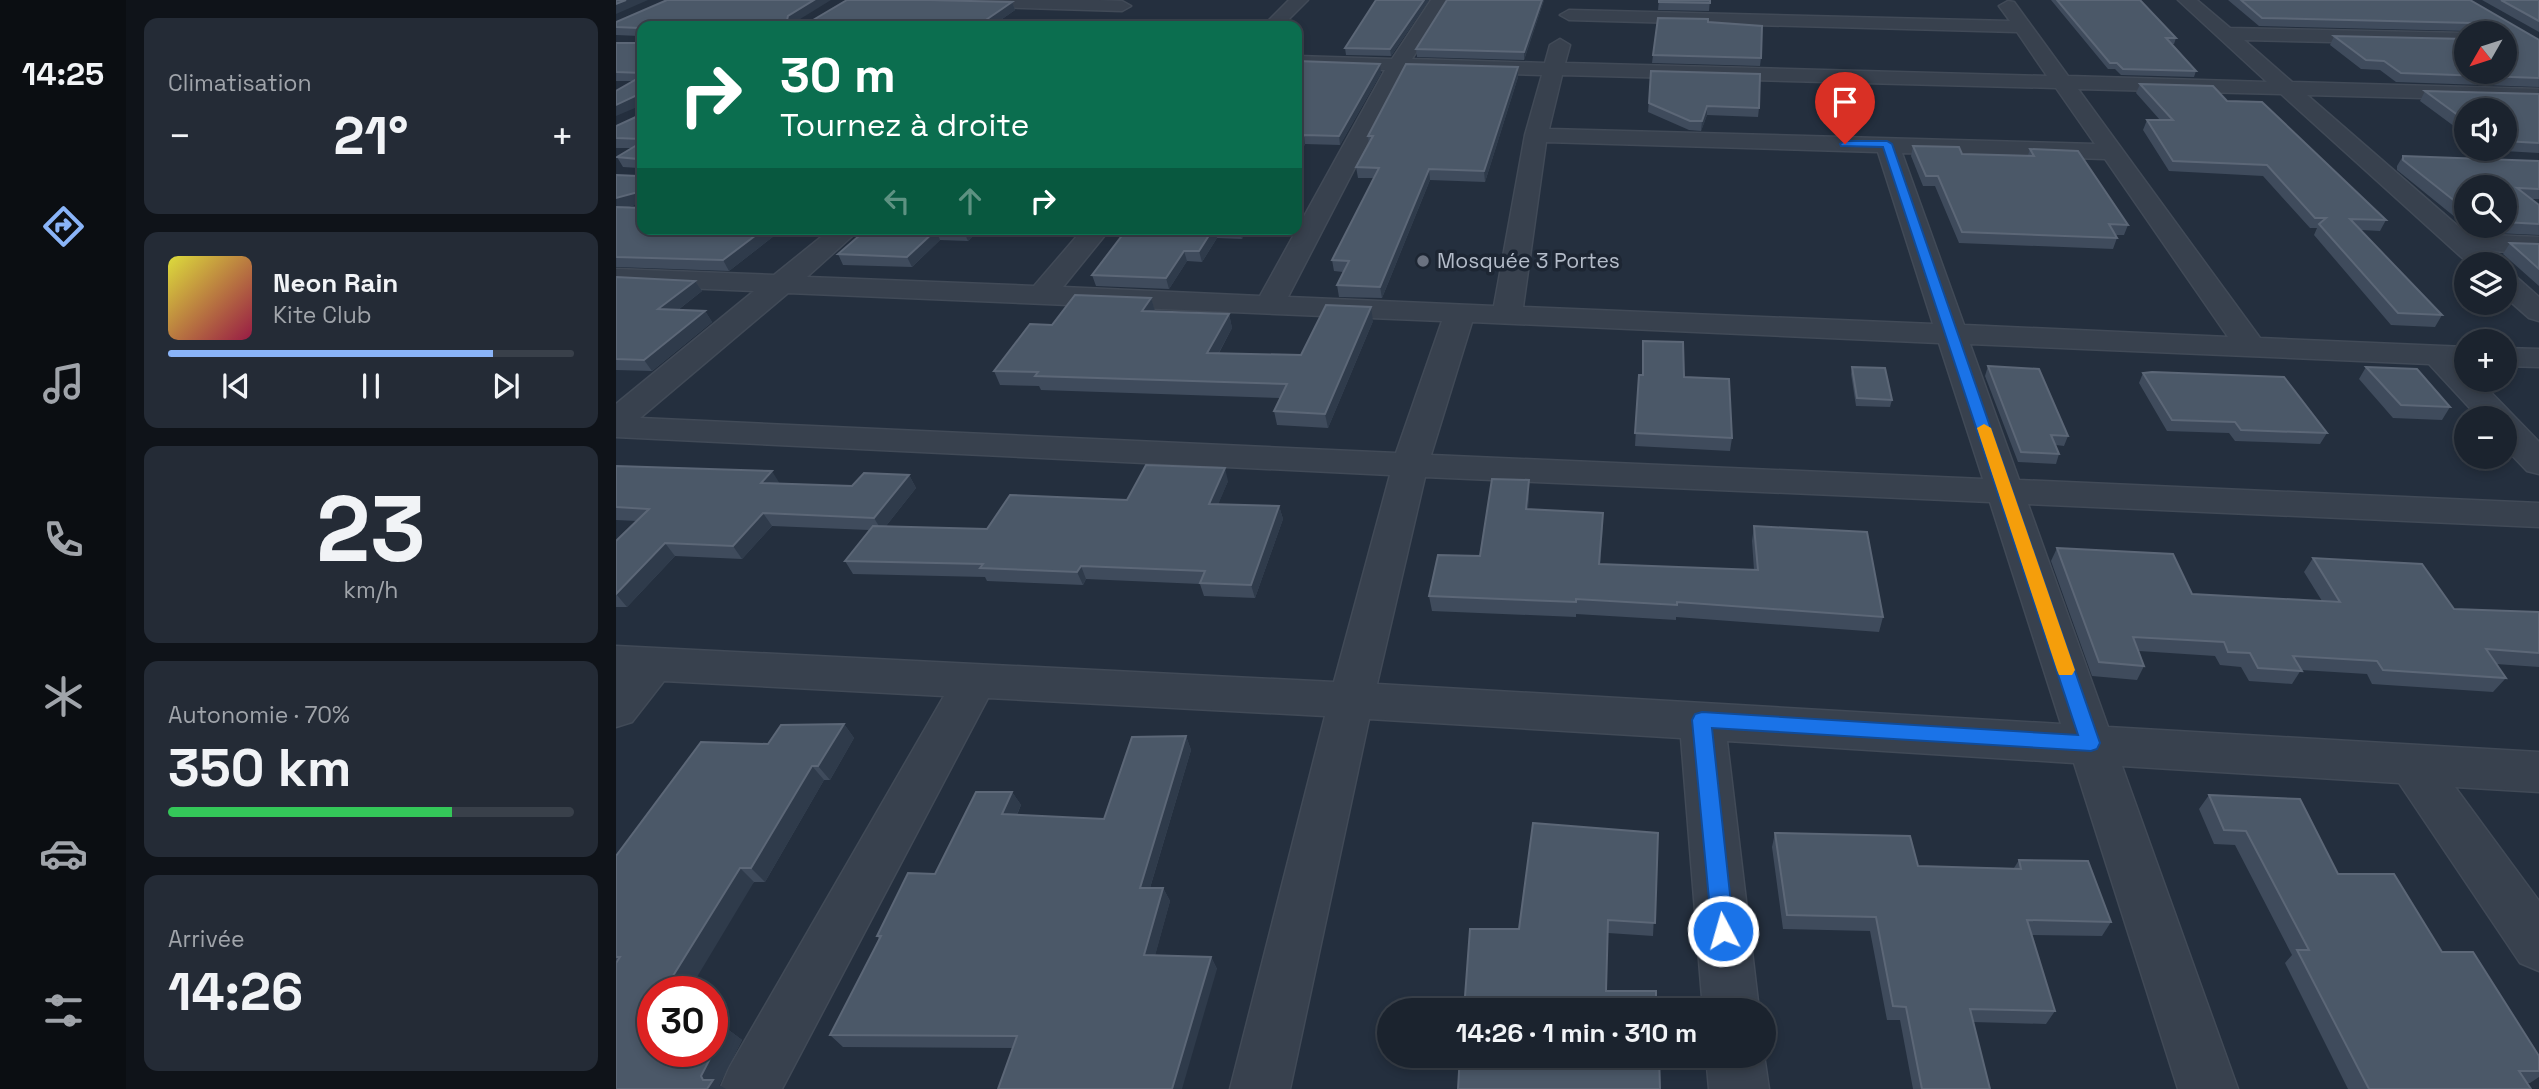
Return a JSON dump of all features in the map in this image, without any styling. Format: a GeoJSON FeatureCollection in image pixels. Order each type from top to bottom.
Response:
{"type":"FeatureCollection","features":[{"type":"Feature","properties":{"kind":"street"},"geometry":{"type":"LineString","coordinates":[[923,0],[1126,3]]}},
{"type":"Feature","properties":{"kind":"street"},"geometry":{"type":"LineString","coordinates":[[1277,21],[1299,0]]}},
{"type":"Feature","properties":{"kind":"street"},"geometry":{"type":"LineString","coordinates":[[1270,304],[1398,65],[1440,0]]}},
{"type":"Feature","properties":{"kind":"street"},"geometry":{"type":"LineString","coordinates":[[2004,0],[2250,346]]}},
{"type":"Feature","properties":{"kind":"street"},"geometry":{"type":"LineString","coordinates":[[2187,0],[2471,252]]}},
{"type":"Feature","properties":{"kind":"street"},"geometry":{"type":"LineString","coordinates":[[1103,21],[1126,3]]}},
{"type":"Feature","properties":{"kind":"street"},"geometry":{"type":"LineString","coordinates":[[1507,317],[1536,135],[1572,8],[2023,27]]}},
{"type":"Feature","properties":{"kind":"street"},"geometry":{"type":"LineString","coordinates":[[2225,34],[2454,38]]}},
{"type":"Feature","properties":{"kind":"street"},"geometry":{"type":"LineString","coordinates":[[1302,62],[2539,96]]}},
{"type":"Feature","properties":{"kind":"street"},"geometry":{"type":"LineString","coordinates":[[1536,135],[2112,152]]}},
{"type":"Feature","properties":{"kind":"street"},"geometry":{"type":"LineString","coordinates":[[1887,144],[2208,1089]]}},
{"type":"Feature","properties":{"kind":"street"},"geometry":{"type":"LineString","coordinates":[[2362,155],[2403,157]]}},
{"type":"Feature","properties":{"kind":"street"},"geometry":{"type":"LineString","coordinates":[[616,421],[840,235]]}},
{"type":"Feature","properties":{"kind":"street"},"geometry":{"type":"LineString","coordinates":[[1043,294],[1092,235]]}},
{"type":"Feature","properties":{"kind":"street"},"geometry":{"type":"LineString","coordinates":[[2460,242],[2539,245]]}},
{"type":"Feature","properties":{"kind":"street"},"geometry":{"type":"LineString","coordinates":[[616,277],[1270,304],[1458,315],[2452,355],[2488,406]]}},
{"type":"Feature","properties":{"kind":"street"},"geometry":{"type":"LineString","coordinates":[[2517,293],[2539,312]]}},
{"type":"Feature","properties":{"kind":"street"},"geometry":{"type":"LineString","coordinates":[[1260,1089],[1351,699],[1410,465],[1458,315]]}},
{"type":"Feature","properties":{"kind":"street"},"geometry":{"type":"LineString","coordinates":[[2517,357],[2539,358]]}},
{"type":"Feature","properties":{"kind":"street"},"geometry":{"type":"LineString","coordinates":[[616,427],[2539,515]]}},
{"type":"Feature","properties":{"kind":"street"},"geometry":{"type":"LineString","coordinates":[[2517,440],[2539,463]]}},
{"type":"Feature","properties":{"kind":"street"},"geometry":{"type":"LineString","coordinates":[[616,709],[635,663],[1351,699],[2539,772]]}},
{"type":"Feature","properties":{"kind":"street"},"geometry":{"type":"LineString","coordinates":[[750,1089],[976,680]]}},
{"type":"Feature","properties":{"kind":"street"},"geometry":{"type":"LineString","coordinates":[[1702,720],[1730,998]]}},
{"type":"Feature","properties":{"kind":"street"},"geometry":{"type":"LineString","coordinates":[[2412,764],[2539,945]]}},
{"type":"Feature","properties":{"kind":"street"},"geometry":{"type":"LineString","coordinates":[[1737,1068],[1739,1089]]}},
{"type":"Feature","properties":{"kind":"building"},"geometry":{"type":"Polygon","coordinates":[[[667,0],[814,0],[788,16],[787,20],[813,20],[847,0],[1012,2],[984,21],[637,21],[637,28],[616,27],[616,22],[667,0]]]}},
{"type":"Feature","properties":{"kind":"building"},"geometry":{"type":"Polygon","coordinates":[[[1376,0],[1424,0],[1390,49],[1345,48],[1376,0]]]}},
{"type":"Feature","properties":{"kind":"building"},"geometry":{"type":"Polygon","coordinates":[[[1447,0],[1542,0],[1524,52],[1416,49],[1447,0]]]}},
{"type":"Feature","properties":{"kind":"building"},"geometry":{"type":"Polygon","coordinates":[[[1710,0],[1710,3],[1659,2],[1710,0]]]}},
{"type":"Feature","properties":{"kind":"building"},"geometry":{"type":"Polygon","coordinates":[[[2057,0],[2140,0],[2176,38],[2166,38],[2196,71],[2123,69],[2117,63],[2110,63],[2057,0]]]}},
{"type":"Feature","properties":{"kind":"building"},"geometry":{"type":"Polygon","coordinates":[[[2241,0],[2470,0],[2506,21],[2454,23],[2262,18],[2241,0]]]}},
{"type":"Feature","properties":{"kind":"building"},"geometry":{"type":"Polygon","coordinates":[[[2501,0],[2539,0],[2539,21],[2501,0]]]}},
{"type":"Feature","properties":{"kind":"building"},"geometry":{"type":"Polygon","coordinates":[[[1658,18],[1708,19],[1708,22],[1762,26],[1761,58],[1653,55],[1658,18]]]}},
{"type":"Feature","properties":{"kind":"building"},"geometry":{"type":"Polygon","coordinates":[[[2517,27],[2539,40],[2539,78],[2517,77],[2517,27]]]}},
{"type":"Feature","properties":{"kind":"building"},"geometry":{"type":"Polygon","coordinates":[[[2334,36],[2454,39],[2454,75],[2401,73],[2384,61],[2366,60],[2334,36]]]}},
{"type":"Feature","properties":{"kind":"building"},"geometry":{"type":"Polygon","coordinates":[[[616,43],[637,43],[637,73],[616,72],[616,43]]]}},
{"type":"Feature","properties":{"kind":"building"},"geometry":{"type":"Polygon","coordinates":[[[1302,61],[1380,64],[1339,136],[1304,135],[1302,138],[1302,61]]]}},
{"type":"Feature","properties":{"kind":"building"},"geometry":{"type":"Polygon","coordinates":[[[1406,64],[1518,67],[1484,171],[1429,169],[1380,287],[1337,285],[1349,261],[1332,260],[1379,168],[1356,167],[1373,136],[1368,136],[1406,64]]]}},
{"type":"Feature","properties":{"kind":"building"},"geometry":{"type":"Polygon","coordinates":[[[1651,71],[1760,74],[1759,108],[1707,106],[1702,121],[1690,121],[1649,103],[1651,71]]]}},
{"type":"Feature","properties":{"kind":"building"},"geometry":{"type":"Polygon","coordinates":[[[637,79],[637,95],[616,105],[616,91],[637,79]]]}},
{"type":"Feature","properties":{"kind":"building"},"geometry":{"type":"Polygon","coordinates":[[[2140,84],[2213,86],[2227,101],[2262,102],[2386,220],[2350,219],[2442,315],[2398,313],[2319,224],[2326,218],[2315,218],[2267,165],[2173,161],[2147,120],[2173,120],[2140,84]]]}},
{"type":"Feature","properties":{"kind":"building"},"geometry":{"type":"Polygon","coordinates":[[[2425,91],[2539,94],[2539,143],[2517,142],[2517,98],[2454,98],[2454,112],[2425,91]]]}},
{"type":"Feature","properties":{"kind":"building"},"geometry":{"type":"Polygon","coordinates":[[[637,116],[637,139],[616,138],[616,126],[637,116]]]}},
{"type":"Feature","properties":{"kind":"building"},"geometry":{"type":"Polygon","coordinates":[[[637,145],[637,159],[617,157],[637,145]]]}},
{"type":"Feature","properties":{"kind":"building"},"geometry":{"type":"Polygon","coordinates":[[[1913,146],[1959,147],[1962,154],[2034,156],[2030,149],[2078,151],[2128,225],[2109,224],[2117,238],[1962,232],[1938,176],[1926,176],[1913,146]]]}},
{"type":"Feature","properties":{"kind":"building"},"geometry":{"type":"Polygon","coordinates":[[[2403,156],[2454,158],[2454,161],[2539,161],[2539,189],[2517,188],[2517,175],[2454,175],[2454,200],[2403,160],[2403,156]]]}},
{"type":"Feature","properties":{"kind":"building"},"geometry":{"type":"Polygon","coordinates":[[[616,175],[637,176],[637,192],[616,198],[616,175]]]}},
{"type":"Feature","properties":{"kind":"building"},"geometry":{"type":"Polygon","coordinates":[[[2517,188],[2539,205],[2539,224],[2517,223],[2517,188]]]}},
{"type":"Feature","properties":{"kind":"building"},"geometry":{"type":"Polygon","coordinates":[[[616,207],[637,208],[637,235],[756,235],[723,260],[616,257],[616,207]]]}},
{"type":"Feature","properties":{"kind":"building"},"geometry":{"type":"Polygon","coordinates":[[[860,235],[931,235],[907,257],[838,254],[860,235]]]}},
{"type":"Feature","properties":{"kind":"building"},"geometry":{"type":"Polygon","coordinates":[[[1122,235],[1209,235],[1199,251],[1184,251],[1166,278],[1092,275],[1122,235]]]}},
{"type":"Feature","properties":{"kind":"building"},"geometry":{"type":"Polygon","coordinates":[[[2510,243],[2539,244],[2539,269],[2510,243]]]}},
{"type":"Feature","properties":{"kind":"building"},"geometry":{"type":"Polygon","coordinates":[[[616,277],[695,281],[658,309],[705,311],[644,360],[616,359],[616,277]]]}},
{"type":"Feature","properties":{"kind":"building"},"geometry":{"type":"Polygon","coordinates":[[[1075,295],[1151,298],[1142,311],[1229,314],[1207,353],[1301,355],[1326,305],[1371,307],[1325,414],[1274,411],[1287,384],[1035,376],[1038,372],[994,371],[1030,324],[1052,325],[1075,295]]]}},
{"type":"Feature","properties":{"kind":"building"},"geometry":{"type":"Polygon","coordinates":[[[1643,341],[1683,342],[1684,377],[1729,379],[1732,438],[1635,433],[1639,375],[1643,375],[1643,341]]]}},
{"type":"Feature","properties":{"kind":"building"},"geometry":{"type":"Polygon","coordinates":[[[1988,366],[2039,369],[2068,436],[2051,435],[2059,454],[2021,452],[1988,366]]]}},
{"type":"Feature","properties":{"kind":"building"},"geometry":{"type":"Polygon","coordinates":[[[1852,367],[1885,368],[1892,400],[1857,398],[1852,367]]]}},
{"type":"Feature","properties":{"kind":"building"},"geometry":{"type":"Polygon","coordinates":[[[2366,367],[2417,369],[2450,407],[2401,405],[2366,367]]]}},
{"type":"Feature","properties":{"kind":"building"},"geometry":{"type":"Polygon","coordinates":[[[2143,373],[2284,377],[2327,433],[2241,430],[2235,422],[2172,420],[2143,373]]]}},
{"type":"Feature","properties":{"kind":"building"},"geometry":{"type":"Polygon","coordinates":[[[1146,465],[1225,468],[1209,504],[1279,506],[1251,585],[1200,583],[1205,571],[1081,566],[1077,572],[980,568],[983,564],[845,561],[873,526],[987,529],[1010,495],[1127,500],[1146,465]]]}},
{"type":"Feature","properties":{"kind":"building"},"geometry":{"type":"Polygon","coordinates":[[[616,466],[772,471],[761,483],[852,486],[864,473],[909,475],[874,518],[763,513],[733,546],[665,543],[616,594],[616,541],[649,509],[616,507],[616,466]]]}},
{"type":"Feature","properties":{"kind":"building"},"geometry":{"type":"Polygon","coordinates":[[[1492,479],[1529,480],[1526,509],[1603,513],[1599,564],[1758,570],[1754,526],[1867,532],[1883,617],[1677,602],[1677,605],[1576,599],[1576,602],[1429,596],[1438,555],[1480,556],[1492,479]]]}},
{"type":"Feature","properties":{"kind":"building"},"geometry":{"type":"Polygon","coordinates":[[[2057,548],[2173,554],[2192,594],[2340,602],[2313,558],[2422,564],[2454,609],[2539,612],[2539,653],[2486,649],[2506,678],[2383,670],[2377,661],[2293,656],[2302,671],[2258,668],[2250,653],[2228,652],[2224,642],[2133,637],[2144,666],[2099,662],[2057,548]]]}},
{"type":"Feature","properties":{"kind":"building"},"geometry":{"type":"Polygon","coordinates":[[[844,724],[818,766],[812,766],[751,868],[740,868],[673,976],[637,976],[637,1067],[706,1067],[701,1076],[703,1080],[713,1080],[707,1089],[616,1089],[616,963],[620,957],[616,957],[616,856],[701,742],[768,744],[781,725],[844,724]]]}},
{"type":"Feature","properties":{"kind":"building"},"geometry":{"type":"Polygon","coordinates":[[[1186,736],[1140,888],[1163,888],[1144,955],[1211,957],[1172,1089],[998,1089],[1017,1036],[830,1035],[881,936],[877,936],[908,873],[935,874],[976,792],[1012,792],[1002,814],[1104,819],[1132,737],[1186,736]]]}},
{"type":"Feature","properties":{"kind":"building"},"geometry":{"type":"Polygon","coordinates":[[[2209,795],[2300,799],[2338,874],[2394,874],[2442,952],[2473,952],[2539,1056],[2539,1071],[2519,1071],[2531,1089],[2369,1089],[2297,950],[2309,950],[2246,831],[2224,830],[2209,795]]]}},
{"type":"Feature","properties":{"kind":"building"},"geometry":{"type":"Polygon","coordinates":[[[1533,823],[1658,833],[1655,923],[1608,920],[1606,991],[1656,991],[1656,998],[1465,998],[1470,929],[1519,929],[1533,823]]]}},
{"type":"Feature","properties":{"kind":"building"},"geometry":{"type":"Polygon","coordinates":[[[1775,833],[1910,836],[1918,866],[2021,869],[2019,860],[2088,861],[2111,922],[2027,920],[2055,1011],[1970,1009],[1990,1089],[1922,1089],[1906,1007],[1893,1006],[1876,917],[1787,915],[1775,833]]]}},
{"type":"Feature","properties":{"kind":"building"},"geometry":{"type":"Polygon","coordinates":[[[1459,1068],[1659,1068],[1660,1089],[1458,1089],[1459,1068]]]}},
{"type":"Feature","properties":{"kind":"slow traffic"},"geometry":{"type":"LineString","coordinates":[[1984,428],[2066,670]]}},
{"type":"Feature","properties":{"kind":"place","name":"Mosquée 3 Portes"},"geometry":{"type":"Point","coordinates":[1423,261]}},
{"type":"Feature","properties":{"kind":"route"},"geometry":{"type":"LineString","coordinates":[[1723,931],[1702,720],[2091,743],[1887,144],[1845,144]]}}]}
